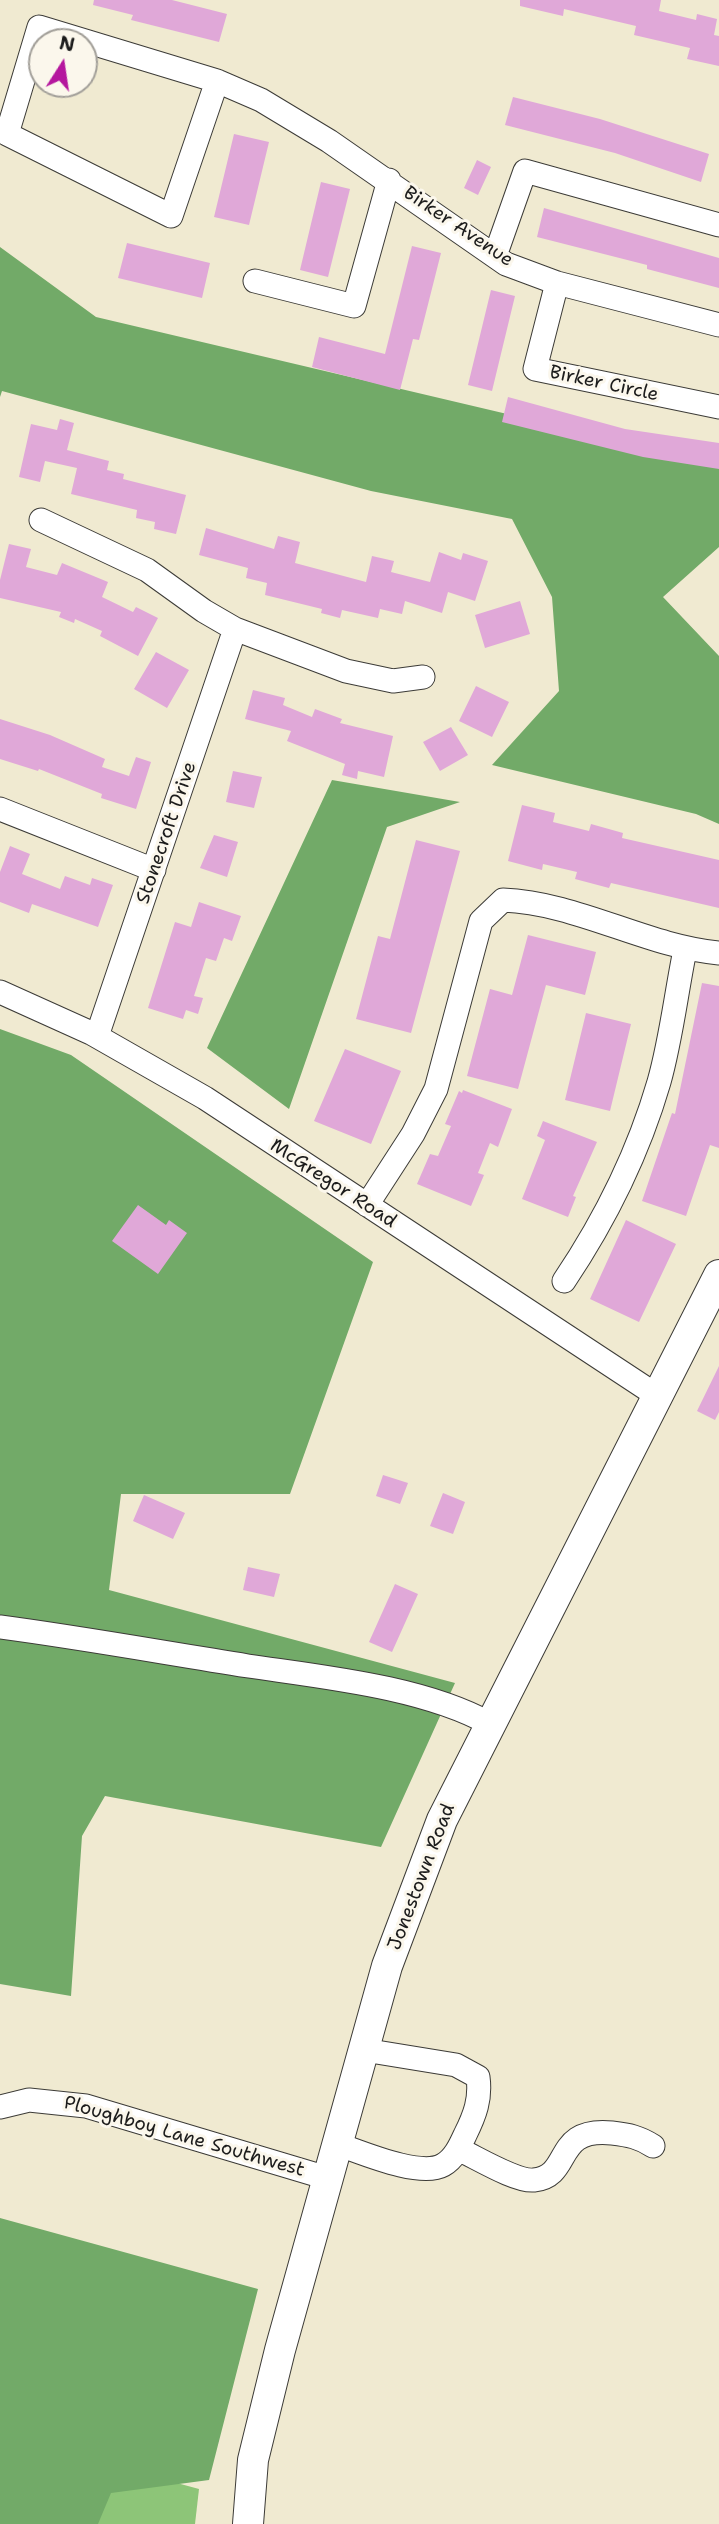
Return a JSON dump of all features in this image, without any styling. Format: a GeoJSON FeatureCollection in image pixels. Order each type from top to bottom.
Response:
{"type":"FeatureCollection","features":[{"type":"Feature","properties":{"kind":"main road","name":"Jonestown Road"},"geometry":{"type":"LineString","coordinates":[[248,2524],[249,2493],[256,2447],[327,2178],[387,1966],[442,1820],[719,1275]]}},
{"type":"Feature","properties":{"kind":"street","name":"Birker Avenue"},"geometry":{"type":"LineString","coordinates":[[216,81],[171,216],[8,134],[39,27],[216,81],[261,100],[389,180],[495,256],[557,283],[719,325]]}},
{"type":"Feature","properties":{"kind":"street"},"geometry":{"type":"LineString","coordinates":[[495,256],[524,171],[719,225]]}},
{"type":"Feature","properties":{"kind":"street"},"geometry":{"type":"LineString","coordinates":[[255,281],[354,306],[389,180]]}},
{"type":"Feature","properties":{"kind":"street","name":"Birker Circle"},"geometry":{"type":"LineString","coordinates":[[557,283],[535,369],[719,407]]}},
{"type":"Feature","properties":{"kind":"street"},"geometry":{"type":"LineString","coordinates":[[41,520],[147,570],[204,611],[235,629],[346,671],[393,681],[423,677]]}},
{"type":"Feature","properties":{"kind":"street","name":"Stonecroft Drive"},"geometry":{"type":"LineString","coordinates":[[97,1036],[235,629]]}},
{"type":"Feature","properties":{"kind":"street"},"geometry":{"type":"LineString","coordinates":[[0,809],[155,870]]}},
{"type":"Feature","properties":{"kind":"street"},"geometry":{"type":"LineString","coordinates":[[367,1205],[413,1134],[436,1089],[481,921],[503,900],[534,901],[685,950],[719,953]]}},
{"type":"Feature","properties":{"kind":"street"},"geometry":{"type":"LineString","coordinates":[[564,1282],[585,1250],[630,1167],[660,1081],[685,950]]}},
{"type":"Feature","properties":{"kind":"street","name":"McGregor Road"},"geometry":{"type":"LineString","coordinates":[[0,992],[97,1036],[205,1098],[656,1395]]}},
{"type":"Feature","properties":{"kind":"street"},"geometry":{"type":"LineString","coordinates":[[0,1627],[164,1650],[365,1685],[469,1712],[490,1724]]}},
{"type":"Feature","properties":{"kind":"street"},"geometry":{"type":"LineString","coordinates":[[337,2144],[384,2160],[429,2170],[444,2165],[458,2149],[480,2095],[478,2077],[456,2065],[364,2050]]}},
{"type":"Feature","properties":{"kind":"street","name":"Ploughboy Lane Southwest"},"geometry":{"type":"LineString","coordinates":[[0,2107],[29,2100],[86,2106],[327,2178]]}},
{"type":"Feature","properties":{"kind":"street"},"geometry":{"type":"LineString","coordinates":[[458,2149],[517,2177],[534,2180],[551,2173],[576,2138],[586,2132],[638,2136],[653,2146]]}},
{"type":"Feature","properties":{"kind":"green space"},"geometry":{"type":"Polygon","coordinates":[[[0,247],[96,317],[719,464],[719,547],[663,597],[719,656],[719,824],[696,814],[492,765],[559,691],[552,597],[512,519],[371,491],[2,391],[0,397],[0,247]]]}},
{"type":"Feature","properties":{"kind":"green space"},"geometry":{"type":"Polygon","coordinates":[[[332,780],[460,802],[387,827],[289,1109],[207,1048],[332,780]]]}},
{"type":"Feature","properties":{"kind":"green space"},"geometry":{"type":"Polygon","coordinates":[[[0,1029],[71,1055],[373,1262],[290,1494],[121,1494],[109,1590],[455,1683],[381,1847],[105,1796],[82,1836],[71,1996],[0,1984],[0,1029]]]}},
{"type":"Feature","properties":{"kind":"green space"},"geometry":{"type":"Polygon","coordinates":[[[0,2218],[258,2289],[209,2480],[111,2493],[98,2524],[0,2524],[0,2218]]]}},
{"type":"Feature","properties":{"kind":"green space"},"geometry":{"type":"Polygon","coordinates":[[[0,2435],[199,2489],[195,2524],[0,2524],[0,2435]]]}},
{"type":"Feature","properties":{"kind":"building"},"geometry":{"type":"Polygon","coordinates":[[[94,0],[172,0],[227,14],[219,42],[131,20],[133,15],[93,5],[94,0]]]}},
{"type":"Feature","properties":{"kind":"building"},"geometry":{"type":"Polygon","coordinates":[[[520,0],[661,0],[659,11],[696,20],[697,14],[717,19],[714,35],[719,36],[719,66],[687,59],[690,48],[634,35],[636,26],[564,9],[563,16],[520,6],[520,0]]]}},
{"type":"Feature","properties":{"kind":"building"},"geometry":{"type":"Polygon","coordinates":[[[513,97],[600,119],[709,154],[701,182],[615,153],[505,125],[513,97]]]}},
{"type":"Feature","properties":{"kind":"building"},"geometry":{"type":"Polygon","coordinates":[[[234,134],[269,142],[249,225],[214,217],[234,134]]]}},
{"type":"Feature","properties":{"kind":"building"},"geometry":{"type":"Polygon","coordinates":[[[477,160],[491,167],[478,195],[464,188],[477,160]]]}},
{"type":"Feature","properties":{"kind":"building"},"geometry":{"type":"Polygon","coordinates":[[[321,182],[350,189],[328,277],[300,270],[321,182]]]}},
{"type":"Feature","properties":{"kind":"building"},"geometry":{"type":"Polygon","coordinates":[[[544,208],[719,258],[719,288],[647,269],[647,265],[537,237],[544,208]]]}},
{"type":"Feature","properties":{"kind":"building"},"geometry":{"type":"Polygon","coordinates":[[[127,243],[210,263],[202,298],[118,278],[127,243]]]}},
{"type":"Feature","properties":{"kind":"building"},"geometry":{"type":"Polygon","coordinates":[[[412,246],[441,253],[419,340],[413,339],[400,390],[312,367],[319,337],[385,354],[412,246]]]}},
{"type":"Feature","properties":{"kind":"building"},"geometry":{"type":"Polygon","coordinates":[[[491,290],[515,296],[492,391],[468,385],[491,290]]]}},
{"type":"Feature","properties":{"kind":"building"},"geometry":{"type":"Polygon","coordinates":[[[508,397],[625,429],[719,443],[719,469],[643,457],[502,422],[508,397]]]}},
{"type":"Feature","properties":{"kind":"building"},"geometry":{"type":"Polygon","coordinates":[[[60,419],[74,423],[67,450],[109,461],[107,470],[124,474],[123,479],[186,495],[176,534],[154,529],[155,522],[136,518],[137,510],[71,494],[77,468],[45,461],[40,482],[19,477],[31,424],[57,430],[60,419]]]}},
{"type":"Feature","properties":{"kind":"building"},"geometry":{"type":"Polygon","coordinates":[[[206,528],[274,549],[278,536],[300,542],[295,563],[366,582],[372,556],[394,561],[391,572],[430,582],[439,552],[461,560],[463,553],[488,561],[475,601],[448,592],[442,613],[405,601],[402,614],[380,609],[378,618],[342,610],[340,618],[321,613],[322,609],[265,595],[267,583],[246,578],[248,568],[199,555],[206,528]]]}},
{"type":"Feature","properties":{"kind":"building"},"geometry":{"type":"Polygon","coordinates":[[[9,544],[31,549],[26,567],[57,575],[62,563],[108,582],[102,597],[133,612],[136,607],[158,618],[138,656],[100,636],[102,631],[75,619],[74,623],[59,617],[61,612],[0,598],[0,580],[9,544]]]}},
{"type":"Feature","properties":{"kind":"building"},"geometry":{"type":"Polygon","coordinates":[[[520,601],[530,634],[485,648],[475,615],[520,601]]]}},
{"type":"Feature","properties":{"kind":"building"},"geometry":{"type":"Polygon","coordinates":[[[156,652],[189,670],[167,708],[134,689],[156,652]]]}},
{"type":"Feature","properties":{"kind":"building"},"geometry":{"type":"Polygon","coordinates":[[[476,686],[509,702],[492,737],[459,721],[476,686]]]}},
{"type":"Feature","properties":{"kind":"building"},"geometry":{"type":"Polygon","coordinates":[[[253,690],[285,698],[283,705],[312,717],[315,709],[342,719],[340,723],[393,736],[384,777],[358,771],[357,779],[342,775],[345,764],[287,741],[291,731],[245,719],[253,690]]]}},
{"type":"Feature","properties":{"kind":"building"},"geometry":{"type":"Polygon","coordinates":[[[0,719],[50,735],[105,759],[102,767],[129,776],[136,757],[151,762],[136,809],[101,798],[102,794],[39,769],[38,771],[0,759],[0,719]]]}},
{"type":"Feature","properties":{"kind":"building"},"geometry":{"type":"Polygon","coordinates":[[[451,727],[468,755],[440,771],[423,742],[451,727]]]}},
{"type":"Feature","properties":{"kind":"building"},"geometry":{"type":"Polygon","coordinates":[[[233,771],[262,777],[254,808],[226,802],[233,771]]]}},
{"type":"Feature","properties":{"kind":"building"},"geometry":{"type":"Polygon","coordinates":[[[522,805],[555,813],[553,822],[589,831],[591,824],[623,833],[622,838],[719,860],[719,908],[611,883],[609,888],[575,879],[577,872],[543,864],[542,870],[508,861],[522,805]]]}},
{"type":"Feature","properties":{"kind":"building"},"geometry":{"type":"Polygon","coordinates":[[[214,835],[238,842],[227,877],[200,868],[214,835]]]}},
{"type":"Feature","properties":{"kind":"building"},"geometry":{"type":"Polygon","coordinates":[[[416,840],[460,851],[411,1033],[356,1019],[378,936],[390,939],[416,840]]]}},
{"type":"Feature","properties":{"kind":"building"},"geometry":{"type":"Polygon","coordinates":[[[10,846],[30,854],[22,874],[60,889],[65,876],[90,885],[92,878],[113,885],[98,927],[32,904],[29,913],[0,902],[0,872],[10,846]]]}},
{"type":"Feature","properties":{"kind":"building"},"geometry":{"type":"Polygon","coordinates":[[[199,902],[241,916],[232,941],[224,938],[216,961],[206,958],[194,996],[203,998],[198,1014],[186,1010],[183,1019],[148,1008],[175,922],[191,927],[199,902]]]}},
{"type":"Feature","properties":{"kind":"building"},"geometry":{"type":"Polygon","coordinates":[[[528,935],[596,952],[585,995],[546,985],[518,1089],[467,1076],[490,989],[512,995],[528,935]]]}},
{"type":"Feature","properties":{"kind":"building"},"geometry":{"type":"Polygon","coordinates":[[[702,983],[719,986],[719,1148],[710,1145],[686,1216],[642,1201],[672,1113],[675,1114],[702,983]]]}},
{"type":"Feature","properties":{"kind":"building"},"geometry":{"type":"Polygon","coordinates":[[[586,1013],[631,1024],[610,1111],[565,1100],[586,1013]]]}},
{"type":"Feature","properties":{"kind":"building"},"geometry":{"type":"Polygon","coordinates":[[[345,1049],[401,1071],[371,1144],[314,1121],[345,1049]]]}},
{"type":"Feature","properties":{"kind":"building"},"geometry":{"type":"Polygon","coordinates":[[[463,1090],[512,1109],[498,1147],[490,1143],[478,1173],[484,1175],[471,1206],[417,1184],[430,1154],[438,1156],[451,1126],[445,1124],[459,1091],[462,1093],[463,1090]]]}},
{"type":"Feature","properties":{"kind":"building"},"geometry":{"type":"Polygon","coordinates":[[[543,1121],[597,1142],[573,1196],[576,1197],[568,1217],[522,1199],[545,1140],[537,1136],[543,1121]]]}},
{"type":"Feature","properties":{"kind":"building"},"geometry":{"type":"Polygon","coordinates":[[[138,1205],[166,1225],[169,1220],[187,1233],[158,1274],[112,1241],[138,1205]]]}},
{"type":"Feature","properties":{"kind":"building"},"geometry":{"type":"Polygon","coordinates":[[[626,1220],[676,1244],[639,1322],[590,1299],[626,1220]]]}},
{"type":"Feature","properties":{"kind":"building"},"geometry":{"type":"Polygon","coordinates":[[[719,1366],[719,1412],[715,1420],[697,1411],[719,1366]]]}},
{"type":"Feature","properties":{"kind":"building"},"geometry":{"type":"Polygon","coordinates":[[[383,1475],[408,1483],[400,1504],[376,1496],[383,1475]]]}},
{"type":"Feature","properties":{"kind":"building"},"geometry":{"type":"Polygon","coordinates":[[[443,1493],[465,1502],[453,1534],[430,1526],[443,1493]]]}},
{"type":"Feature","properties":{"kind":"building"},"geometry":{"type":"Polygon","coordinates":[[[144,1495],[185,1513],[173,1539],[133,1521],[144,1495]]]}},
{"type":"Feature","properties":{"kind":"building"},"geometry":{"type":"Polygon","coordinates":[[[248,1567],[280,1574],[274,1597],[243,1590],[248,1567]]]}},
{"type":"Feature","properties":{"kind":"building"},"geometry":{"type":"Polygon","coordinates":[[[395,1584],[418,1594],[392,1652],[369,1642],[395,1584]]]}}]}
